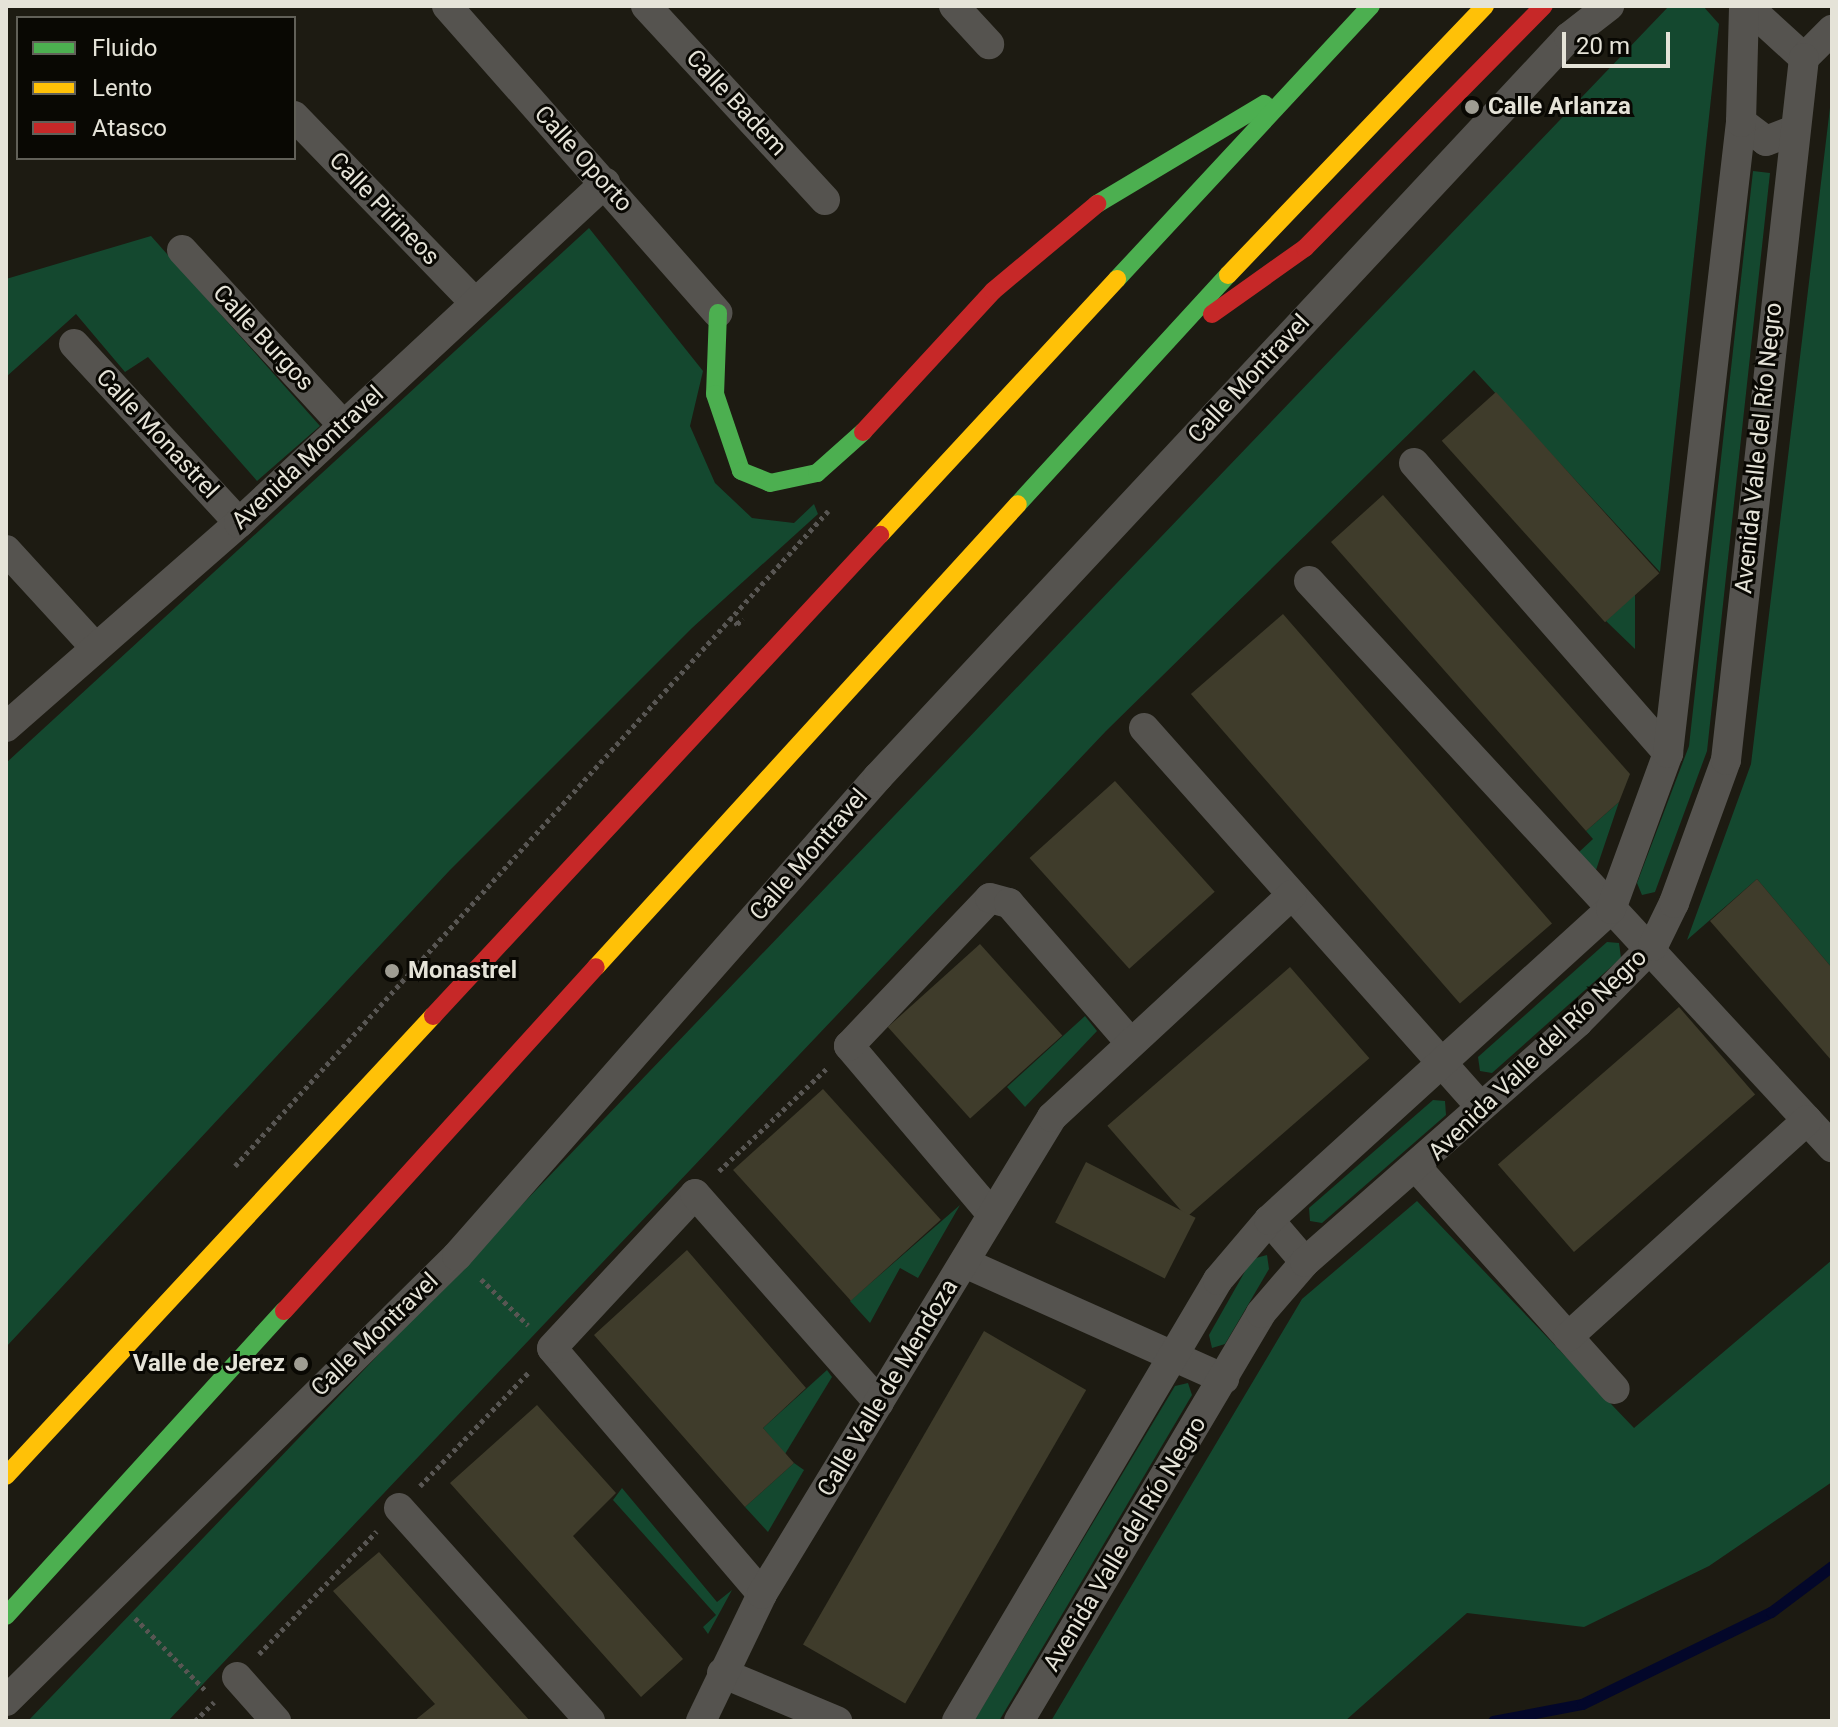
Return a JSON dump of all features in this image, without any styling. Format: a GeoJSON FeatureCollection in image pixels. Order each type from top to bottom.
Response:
{"type":"FeatureCollection","features":[{"type":"Feature","properties":{"kind":"highway"},"geometry":{"type":"LineString","coordinates":[[6,1476],[1371,6]]}},
{"type":"Feature","properties":{"kind":"highway"},"geometry":{"type":"LineString","coordinates":[[6,1616],[1177,329],[1485,6]]}},
{"type":"Feature","properties":{"kind":"highway"},"geometry":{"type":"LineString","coordinates":[[1177,329],[1279,272],[1544,6]]}},
{"type":"Feature","properties":{"kind":"highway"},"geometry":{"type":"LineString","coordinates":[[718,313],[715,394],[722,433],[741,471],[770,483],[817,473],[831,467],[993,291],[1076,217],[1171,154],[1294,88]]}},
{"type":"Feature","properties":{"kind":"street","name":"Calle Badem"},"geometry":{"type":"LineString","coordinates":[[646,6],[825,200]]}},
{"type":"Feature","properties":{"kind":"street"},"geometry":{"type":"LineString","coordinates":[[954,6],[989,44]]}},
{"type":"Feature","properties":{"kind":"street","name":"Calle Montravel"},"geometry":{"type":"LineString","coordinates":[[6,1701],[109,1592],[457,1256],[878,777],[1569,37],[1609,6]]}},
{"type":"Feature","properties":{"kind":"street"},"geometry":{"type":"LineString","coordinates":[[1746,6],[1804,58],[1832,30]]}},
{"type":"Feature","properties":{"kind":"street"},"geometry":{"type":"LineString","coordinates":[[957,1721],[1218,1280],[1269,1220],[1445,1066],[1611,909],[1668,753],[1741,122],[1746,6]]}},
{"type":"Feature","properties":{"kind":"street","name":"Calle Oporto"},"geometry":{"type":"LineString","coordinates":[[458,10],[718,313]]}},
{"type":"Feature","properties":{"kind":"street","name":"Avenida Valle del Río Negro"},"geometry":{"type":"LineString","coordinates":[[1019,1721],[1261,1313],[1305,1262],[1418,1169],[1653,946],[1707,827],[1726,760],[1792,131],[1804,58]]}},
{"type":"Feature","properties":{"kind":"street","name":"Calle Pirineos"},"geometry":{"type":"LineString","coordinates":[[296,118],[474,302]]}},
{"type":"Feature","properties":{"kind":"street"},"geometry":{"type":"LineString","coordinates":[[1741,122],[1766,141],[1792,131]]}},
{"type":"Feature","properties":{"kind":"street","name":"Avenida Montravel"},"geometry":{"type":"LineString","coordinates":[[6,727],[94,646],[239,523],[605,183]]}},
{"type":"Feature","properties":{"kind":"street","name":"Calle Burgos"},"geometry":{"type":"LineString","coordinates":[[182,250],[344,426]]}},
{"type":"Feature","properties":{"kind":"street","name":"Calle Monastrel"},"geometry":{"type":"LineString","coordinates":[[74,344],[239,523]]}},
{"type":"Feature","properties":{"kind":"street"},"geometry":{"type":"LineString","coordinates":[[1414,463],[1668,753]]}},
{"type":"Feature","properties":{"kind":"street"},"geometry":{"type":"LineString","coordinates":[[6,550],[94,646]]}},
{"type":"Feature","properties":{"kind":"street"},"geometry":{"type":"LineString","coordinates":[[1309,581],[1611,909],[1653,946],[1832,1147]]}},
{"type":"Feature","properties":{"kind":"street"},"geometry":{"type":"LineString","coordinates":[[1144,728],[1481,1107]]}},
{"type":"Feature","properties":{"kind":"street"},"geometry":{"type":"LineString","coordinates":[[965,1263],[990,1212],[1052,1117],[1128,1040],[1292,895]]}},
{"type":"Feature","properties":{"kind":"street"},"geometry":{"type":"LineString","coordinates":[[990,1212],[849,1046],[990,898],[1009,903],[1128,1040]]}},
{"type":"Feature","properties":{"kind":"street"},"geometry":{"type":"LineString","coordinates":[[1568,1337],[1807,1120]]}},
{"type":"Feature","properties":{"kind":"street"},"geometry":{"type":"LineString","coordinates":[[1418,1169],[1615,1389]]}},
{"type":"Feature","properties":{"kind":"street"},"geometry":{"type":"LineString","coordinates":[[762,1594],[552,1348],[695,1194],[879,1403]]}},
{"type":"Feature","properties":{"kind":"street"},"geometry":{"type":"LineString","coordinates":[[1269,1220],[1305,1262]]}},
{"type":"Feature","properties":{"kind":"street","name":"Calle Valle de Mendoza"},"geometry":{"type":"LineString","coordinates":[[701,1721],[762,1594],[965,1263],[1224,1379]]}},
{"type":"Feature","properties":{"kind":"street"},"geometry":{"type":"LineString","coordinates":[[399,1508],[590,1721]]}},
{"type":"Feature","properties":{"kind":"street"},"geometry":{"type":"LineString","coordinates":[[722,1673],[837,1721]]}},
{"type":"Feature","properties":{"kind":"street"},"geometry":{"type":"LineString","coordinates":[[237,1677],[276,1721]]}},
{"type":"Feature","properties":{"kind":"path"},"geometry":{"type":"LineString","coordinates":[[226,1176],[729,617],[830,514]]}},
{"type":"Feature","properties":{"kind":"path"},"geometry":{"type":"LineString","coordinates":[[729,617],[737,624],[778,583]]}},
{"type":"Feature","properties":{"kind":"path"},"geometry":{"type":"LineString","coordinates":[[695,1194],[849,1046]]}},
{"type":"Feature","properties":{"kind":"path"},"geometry":{"type":"LineString","coordinates":[[457,1256],[519,1316]]}},
{"type":"Feature","properties":{"kind":"path"},"geometry":{"type":"LineString","coordinates":[[195,1721],[552,1348]]}},
{"type":"Feature","properties":{"kind":"path"},"geometry":{"type":"LineString","coordinates":[[109,1592],[192,1677]]}},
{"type":"Feature","properties":{"kind":"green space"},"geometry":{"type":"Polygon","coordinates":[[[1669,6],[1703,6],[1719,24],[1660,572],[1474,370],[1106,731],[168,1721],[28,1721],[1669,6]]]}},
{"type":"Feature","properties":{"kind":"green space"},"geometry":{"type":"Polygon","coordinates":[[[1832,91],[1832,968],[1757,879],[1687,940],[1751,764],[1832,91]]]}},
{"type":"Feature","properties":{"kind":"green space"},"geometry":{"type":"Polygon","coordinates":[[[1753,171],[1770,173],[1707,751],[1655,892],[1642,895],[1637,883],[1689,746],[1753,171]]]}},
{"type":"Feature","properties":{"kind":"green space"},"geometry":{"type":"Polygon","coordinates":[[[589,228],[703,371],[690,426],[715,483],[752,518],[794,523],[814,504],[818,514],[692,628],[450,870],[6,1347],[6,763],[589,228]]]}},
{"type":"Feature","properties":{"kind":"green space"},"geometry":{"type":"Polygon","coordinates":[[[151,236],[320,426],[257,481],[148,357],[125,372],[76,314],[6,377],[6,279],[151,236]]]}},
{"type":"Feature","properties":{"kind":"green space"},"geometry":{"type":"Polygon","coordinates":[[[1635,594],[1635,649],[1606,621],[1635,594]]]}},
{"type":"Feature","properties":{"kind":"green space"},"geometry":{"type":"Polygon","coordinates":[[[1619,802],[1595,873],[1578,853],[1593,839],[1586,831],[1619,802]]]}},
{"type":"Feature","properties":{"kind":"green space"},"geometry":{"type":"Polygon","coordinates":[[[1607,942],[1619,943],[1621,958],[1492,1073],[1480,1071],[1478,1057],[1607,942]]]}},
{"type":"Feature","properties":{"kind":"green space"},"geometry":{"type":"Polygon","coordinates":[[[1085,1016],[1097,1031],[1025,1107],[1007,1087],[1085,1016]]]}},
{"type":"Feature","properties":{"kind":"green space"},"geometry":{"type":"Polygon","coordinates":[[[1433,1100],[1445,1101],[1446,1115],[1322,1223],[1310,1221],[1309,1208],[1433,1100]]]}},
{"type":"Feature","properties":{"kind":"green space"},"geometry":{"type":"Polygon","coordinates":[[[1417,1201],[1634,1428],[1832,1260],[1832,1482],[1709,1566],[1584,1627],[1467,1613],[1345,1721],[1051,1721],[1302,1299],[1417,1201]]]}},
{"type":"Feature","properties":{"kind":"green space"},"geometry":{"type":"Polygon","coordinates":[[[960,1205],[918,1278],[900,1268],[870,1323],[850,1301],[960,1205]]]}},
{"type":"Feature","properties":{"kind":"green space"},"geometry":{"type":"Polygon","coordinates":[[[1267,1255],[1269,1269],[1225,1344],[1212,1348],[1209,1335],[1252,1259],[1267,1255]]]}},
{"type":"Feature","properties":{"kind":"green space"},"geometry":{"type":"Polygon","coordinates":[[[827,1370],[832,1377],[785,1454],[763,1428],[827,1370]]]}},
{"type":"Feature","properties":{"kind":"green space"},"geometry":{"type":"Polygon","coordinates":[[[1188,1383],[1192,1395],[999,1721],[974,1721],[1175,1386],[1188,1383]]]}},
{"type":"Feature","properties":{"kind":"green space"},"geometry":{"type":"Polygon","coordinates":[[[794,1463],[804,1470],[768,1532],[745,1507],[794,1463]]]}},
{"type":"Feature","properties":{"kind":"green space"},"geometry":{"type":"Polygon","coordinates":[[[622,1488],[717,1602],[732,1590],[708,1634],[703,1627],[716,1615],[613,1500],[622,1488]]]}},
{"type":"Feature","properties":{"kind":"building"},"geometry":{"type":"Polygon","coordinates":[[[1496,392],[1659,573],[1605,622],[1442,441],[1496,392]]]}},
{"type":"Feature","properties":{"kind":"building"},"geometry":{"type":"Polygon","coordinates":[[[1383,495],[1630,774],[1619,802],[1586,831],[1331,542],[1383,495]]]}},
{"type":"Feature","properties":{"kind":"building"},"geometry":{"type":"Polygon","coordinates":[[[1283,614],[1552,923],[1460,1003],[1191,694],[1283,614]]]}},
{"type":"Feature","properties":{"kind":"building"},"geometry":{"type":"Polygon","coordinates":[[[1115,781],[1215,892],[1129,969],[1030,858],[1115,781]]]}},
{"type":"Feature","properties":{"kind":"building"},"geometry":{"type":"Polygon","coordinates":[[[1757,879],[1832,968],[1832,1061],[1710,921],[1757,879]]]}},
{"type":"Feature","properties":{"kind":"building"},"geometry":{"type":"Polygon","coordinates":[[[980,944],[1062,1035],[970,1118],[888,1027],[980,944]]]}},
{"type":"Feature","properties":{"kind":"building"},"geometry":{"type":"Polygon","coordinates":[[[1290,967],[1369,1058],[1187,1217],[1107,1126],[1290,967]]]}},
{"type":"Feature","properties":{"kind":"building"},"geometry":{"type":"Polygon","coordinates":[[[1679,1007],[1755,1095],[1574,1252],[1498,1164],[1679,1007]]]}},
{"type":"Feature","properties":{"kind":"building"},"geometry":{"type":"Polygon","coordinates":[[[823,1089],[941,1220],[851,1301],[733,1170],[823,1089]]]}},
{"type":"Feature","properties":{"kind":"building"},"geometry":{"type":"Polygon","coordinates":[[[1086,1162],[1196,1218],[1165,1278],[1055,1223],[1086,1162]]]}},
{"type":"Feature","properties":{"kind":"building"},"geometry":{"type":"Polygon","coordinates":[[[687,1250],[806,1388],[763,1428],[794,1463],[745,1507],[594,1335],[687,1250]]]}},
{"type":"Feature","properties":{"kind":"building"},"geometry":{"type":"Polygon","coordinates":[[[984,1331],[1086,1390],[905,1704],[803,1645],[984,1331]]]}},
{"type":"Feature","properties":{"kind":"building"},"geometry":{"type":"Polygon","coordinates":[[[537,1405],[616,1493],[573,1536],[683,1659],[641,1697],[450,1483],[537,1405]]]}},
{"type":"Feature","properties":{"kind":"building"},"geometry":{"type":"Polygon","coordinates":[[[379,1552],[530,1721],[414,1721],[435,1704],[333,1591],[379,1552]]]}},
{"type":"Feature","properties":{"kind":"waterway"},"geometry":{"type":"LineString","coordinates":[[1493,1721],[1582,1704],[1771,1612],[1832,1566]]}},
{"type":"Feature","properties":{"kind":"traffic: fast"},"geometry":{"type":"LineString","coordinates":[[1117,279],[1371,6]]}},
{"type":"Feature","properties":{"kind":"traffic: fast"},"geometry":{"type":"LineString","coordinates":[[1097,204],[1264,104]]}},
{"type":"Feature","properties":{"kind":"traffic: fast"},"geometry":{"type":"LineString","coordinates":[[1018,504],[1228,275]]}},
{"type":"Feature","properties":{"kind":"traffic: fast"},"geometry":{"type":"LineString","coordinates":[[718,313],[715,394],[741,471],[770,483],[817,473],[863,432]]}},
{"type":"Feature","properties":{"kind":"traffic: fast"},"geometry":{"type":"LineString","coordinates":[[6,1616],[284,1311]]}},
{"type":"Feature","properties":{"kind":"traffic: slow"},"geometry":{"type":"LineString","coordinates":[[1228,275],[1485,6]]}},
{"type":"Feature","properties":{"kind":"traffic: slow"},"geometry":{"type":"LineString","coordinates":[[880,535],[1117,279]]}},
{"type":"Feature","properties":{"kind":"traffic: slow"},"geometry":{"type":"LineString","coordinates":[[596,967],[1018,504]]}},
{"type":"Feature","properties":{"kind":"traffic: slow"},"geometry":{"type":"LineString","coordinates":[[6,1476],[433,1016]]}},
{"type":"Feature","properties":{"kind":"traffic: jam"},"geometry":{"type":"LineString","coordinates":[[1212,314],[1305,248],[1544,6]]}},
{"type":"Feature","properties":{"kind":"traffic: jam"},"geometry":{"type":"LineString","coordinates":[[863,432],[993,291],[1097,204]]}},
{"type":"Feature","properties":{"kind":"traffic: jam"},"geometry":{"type":"LineString","coordinates":[[433,1016],[880,535]]}},
{"type":"Feature","properties":{"kind":"traffic: jam"},"geometry":{"type":"LineString","coordinates":[[284,1311],[596,967]]}},
{"type":"Feature","properties":{"kind":"place","name":"Calle Arlanza"},"geometry":{"type":"Point","coordinates":[1472,107]}},
{"type":"Feature","properties":{"kind":"place","name":"Monastrel"},"geometry":{"type":"Point","coordinates":[392,971]}},
{"type":"Feature","properties":{"kind":"place","name":"Valle de Jerez"},"geometry":{"type":"Point","coordinates":[301,1364]}}]}
